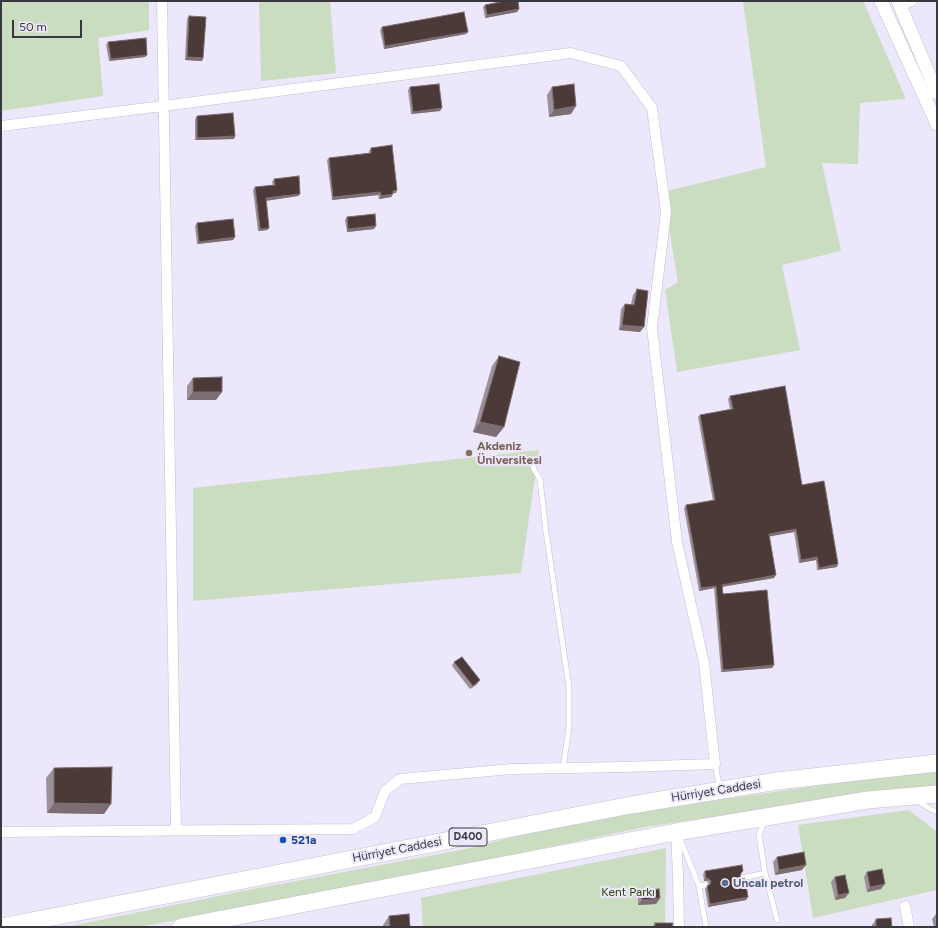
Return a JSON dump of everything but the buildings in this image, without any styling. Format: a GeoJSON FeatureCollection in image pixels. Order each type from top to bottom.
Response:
{"type":"FeatureCollection","features":[{"type":"Feature","properties":{"kind":"highway","name":"Hürriyet Caddesi"},"geometry":{"type":"LineString","coordinates":[[1,927],[631,805],[777,781],[937,763]]}},
{"type":"Feature","properties":{"kind":"highway"},"geometry":{"type":"LineString","coordinates":[[181,927],[214,924],[676,832],[868,800],[937,794]]}},
{"type":"Feature","properties":{"kind":"main road"},"geometry":{"type":"LineString","coordinates":[[881,1],[937,124]]}},
{"type":"Feature","properties":{"kind":"main road"},"geometry":{"type":"LineString","coordinates":[[903,3],[937,93]]}},
{"type":"Feature","properties":{"kind":"street"},"geometry":{"type":"LineString","coordinates":[[162,1],[176,830]]}},
{"type":"Feature","properties":{"kind":"street"},"geometry":{"type":"LineString","coordinates":[[1,126],[571,53],[621,66],[652,108],[666,212],[652,328],[677,542],[704,662],[715,764],[512,769],[400,779],[384,791],[374,817],[353,829],[1,832]]}},
{"type":"Feature","properties":{"kind":"street"},"geometry":{"type":"LineString","coordinates":[[676,832],[679,927]]}},
{"type":"Feature","properties":{"kind":"street"},"geometry":{"type":"LineString","coordinates":[[905,906],[909,927]]}},
{"type":"Feature","properties":{"kind":"lane"},"geometry":{"type":"LineString","coordinates":[[533,467],[540,480],[546,532],[569,687],[569,728],[563,768]]}},
{"type":"Feature","properties":{"kind":"lane"},"geometry":{"type":"LineString","coordinates":[[715,764],[720,790]]}},
{"type":"Feature","properties":{"kind":"lane"},"geometry":{"type":"LineString","coordinates":[[910,796],[937,812]]}},
{"type":"Feature","properties":{"kind":"lane"},"geometry":{"type":"LineString","coordinates":[[766,817],[759,835],[765,873],[777,920]]}},
{"type":"Feature","properties":{"kind":"lane"},"geometry":{"type":"LineString","coordinates":[[676,832],[702,886],[706,927]]}},
{"type":"Feature","properties":{"kind":"lane"},"geometry":{"type":"LineString","coordinates":[[742,878],[765,873]]}},
{"type":"Feature","properties":{"kind":"green space"},"geometry":{"type":"Polygon","coordinates":[[[1,1],[149,1],[149,30],[98,38],[103,96],[1,111],[1,1]]]}},
{"type":"Feature","properties":{"kind":"green space"},"geometry":{"type":"Polygon","coordinates":[[[259,1],[330,1],[336,73],[261,81],[259,1]]]}},
{"type":"Feature","properties":{"kind":"green space"},"geometry":{"type":"Polygon","coordinates":[[[743,1],[863,1],[906,99],[860,103],[858,164],[822,163],[841,251],[782,265],[800,350],[677,372],[665,290],[678,282],[663,192],[766,167],[743,1]]]}},
{"type":"Feature","properties":{"kind":"green space"},"geometry":{"type":"Polygon","coordinates":[[[539,450],[521,573],[193,601],[193,488],[539,450]]]}},
{"type":"Feature","properties":{"kind":"green space"},"geometry":{"type":"Polygon","coordinates":[[[937,771],[937,788],[845,797],[645,827],[420,874],[139,927],[66,927],[243,891],[466,849],[555,826],[647,810],[879,777],[937,771]]]}},
{"type":"Feature","properties":{"kind":"green space"},"geometry":{"type":"Polygon","coordinates":[[[909,810],[937,832],[937,890],[813,918],[798,825],[909,810]]]}},
{"type":"Feature","properties":{"kind":"green space","name":"Kent Parkı"},"geometry":{"type":"Polygon","coordinates":[[[666,848],[665,927],[423,927],[421,898],[666,848]]]}},
{"type":"Feature","properties":{"kind":"place","name":"Akdeniz Üniversitesi"},"geometry":{"type":"Point","coordinates":[469,453]}},
{"type":"Feature","properties":{"kind":"place","name":"521a"},"geometry":{"type":"Point","coordinates":[283,840]}},
{"type":"Feature","properties":{"kind":"place","name":"Uncalı petrol"},"geometry":{"type":"Point","coordinates":[725,883]}}]}
